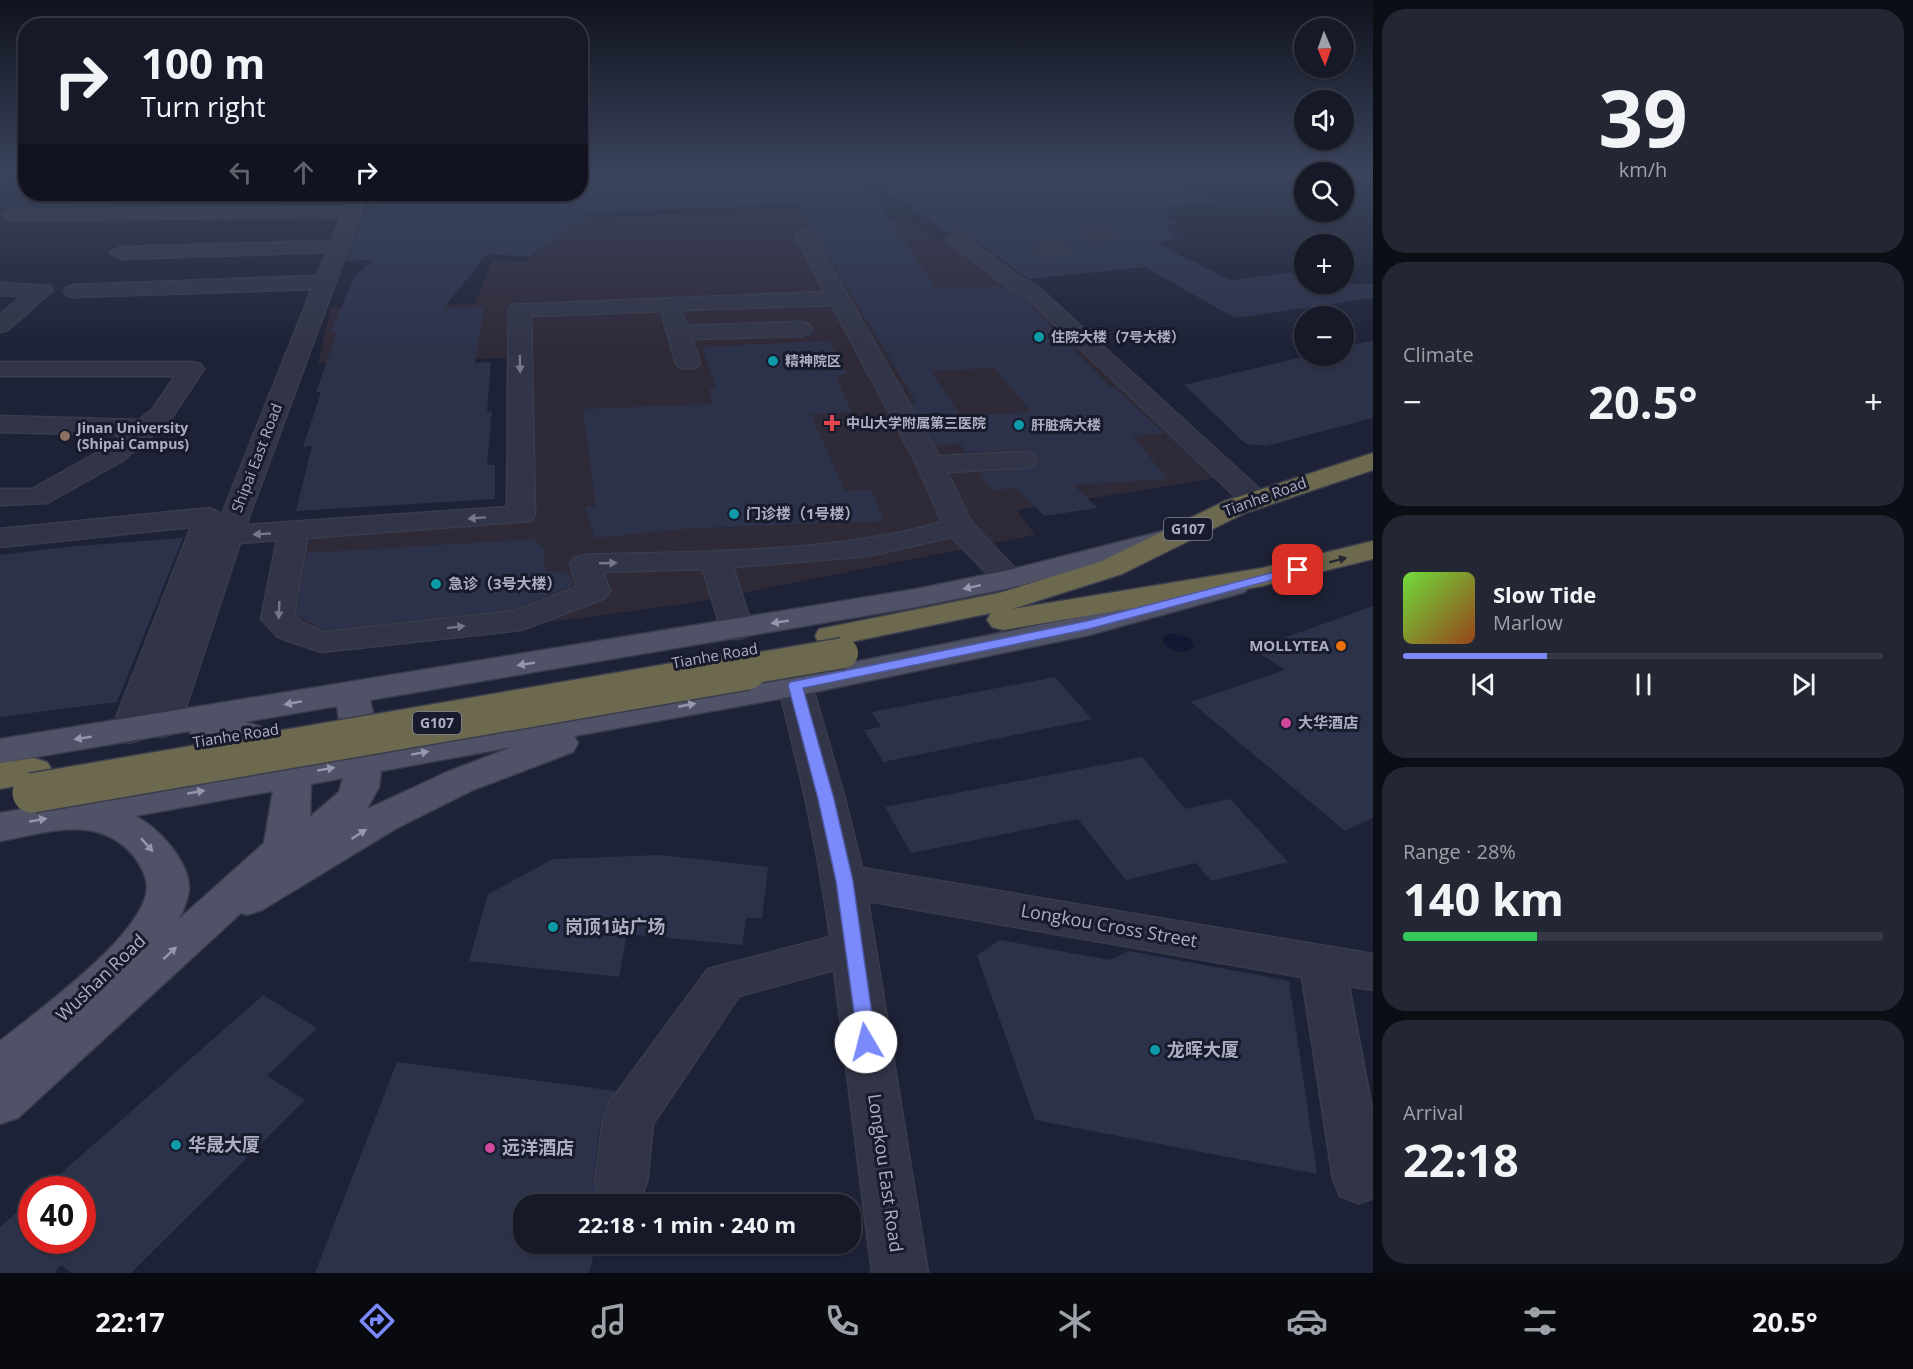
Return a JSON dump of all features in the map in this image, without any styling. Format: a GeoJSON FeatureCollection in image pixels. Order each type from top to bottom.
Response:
{"type":"FeatureCollection","features":[{"type":"Feature","properties":{"kind":"highway","name":"Tianhe Road"},"geometry":{"type":"LineString","coordinates":[[837,645],[1005,601],[1111,568],[1254,499],[1373,461]]}},
{"type":"Feature","properties":{"kind":"highway","name":"Tianhe Road"},"geometry":{"type":"LineString","coordinates":[[17,785],[837,645],[1262,577],[1373,550]]}},
{"type":"Feature","properties":{"kind":"main road"},"geometry":{"type":"LineString","coordinates":[[0,751],[737,629],[1010,579],[1172,538]]}},
{"type":"Feature","properties":{"kind":"main road"},"geometry":{"type":"LineString","coordinates":[[0,827],[795,685],[1111,620],[1262,577]]}},
{"type":"Feature","properties":{"kind":"main road"},"geometry":{"type":"LineString","coordinates":[[565,658],[552,689],[557,706],[575,725]]}},
{"type":"Feature","properties":{"kind":"main road","name":"Wushan Road"},"geometry":{"type":"LineString","coordinates":[[199,927],[354,799],[362,781],[362,763],[359,729],[350,693]]}},
{"type":"Feature","properties":{"kind":"main road"},"geometry":{"type":"LineString","coordinates":[[199,927],[383,818],[460,781],[630,716]]}},
{"type":"Feature","properties":{"kind":"main road","name":"Wushan Road"},"geometry":{"type":"LineString","coordinates":[[0,1102],[116,1002],[281,850],[292,797],[291,776],[285,760],[275,747],[259,737],[241,731],[145,728]]}},
{"type":"Feature","properties":{"kind":"main road","name":"Wushan Road"},"geometry":{"type":"LineString","coordinates":[[0,1069],[127,958],[149,933],[164,908],[168,890],[165,873],[154,853],[139,835],[109,821],[76,813]]}},
{"type":"Feature","properties":{"kind":"street","name":"Shipai East Road"},"geometry":{"type":"LineString","coordinates":[[145,728],[228,535],[344,232]]}},
{"type":"Feature","properties":{"kind":"street"},"geometry":{"type":"LineString","coordinates":[[804,235],[930,465],[958,526],[1010,579]]}},
{"type":"Feature","properties":{"kind":"street"},"geometry":{"type":"LineString","coordinates":[[955,238],[1014,282],[1029,289],[1254,499]]}},
{"type":"Feature","properties":{"kind":"street"},"geometry":{"type":"LineString","coordinates":[[120,254],[339,246]]}},
{"type":"Feature","properties":{"kind":"street"},"geometry":{"type":"LineString","coordinates":[[74,291],[325,282]]}},
{"type":"Feature","properties":{"kind":"street"},"geometry":{"type":"LineString","coordinates":[[0,290],[43,290],[1,323]]}},
{"type":"Feature","properties":{"kind":"street"},"geometry":{"type":"LineString","coordinates":[[675,318],[838,298]]}},
{"type":"Feature","properties":{"kind":"street"},"geometry":{"type":"LineString","coordinates":[[228,535],[521,515],[520,310],[675,318],[803,321]]}},
{"type":"Feature","properties":{"kind":"street"},"geometry":{"type":"LineString","coordinates":[[675,318],[688,363]]}},
{"type":"Feature","properties":{"kind":"street"},"geometry":{"type":"LineString","coordinates":[[0,369],[192,369],[160,415],[112,455],[37,497],[0,512]]}},
{"type":"Feature","properties":{"kind":"street"},"geometry":{"type":"LineString","coordinates":[[0,424],[145,428]]}},
{"type":"Feature","properties":{"kind":"street"},"geometry":{"type":"LineString","coordinates":[[930,465],[1024,460]]}},
{"type":"Feature","properties":{"kind":"street"},"geometry":{"type":"LineString","coordinates":[[0,497],[37,497]]}},
{"type":"Feature","properties":{"kind":"street"},"geometry":{"type":"LineString","coordinates":[[0,538],[210,517],[145,728]]}},
{"type":"Feature","properties":{"kind":"street"},"geometry":{"type":"LineString","coordinates":[[293,532],[277,619],[290,630],[321,642],[521,620],[594,591],[585,564],[715,559],[865,548],[932,535],[958,526]]}},
{"type":"Feature","properties":{"kind":"street"},"geometry":{"type":"LineString","coordinates":[[715,559],[737,629]]}},
{"type":"Feature","properties":{"kind":"street","name":"Longkou East Road"},"geometry":{"type":"LineString","coordinates":[[795,685],[826,799],[844,881],[900,1273]]}},
{"type":"Feature","properties":{"kind":"street","name":"Longkou Cross Street"},"geometry":{"type":"LineString","coordinates":[[844,881],[1373,972]]}},
{"type":"Feature","properties":{"kind":"street"},"geometry":{"type":"LineString","coordinates":[[621,1182],[628,1118],[724,982],[853,948]]}},
{"type":"Feature","properties":{"kind":"street"},"geometry":{"type":"LineString","coordinates":[[1322,963],[1359,1179]]}},
{"type":"Feature","properties":{"kind":"shaded area","name":"中山大学附属第三医院"},"geometry":{"type":"Polygon","coordinates":[[[562,232],[927,232],[1019,284],[1098,367],[1217,478],[1017,510],[1035,535],[697,602],[325,653],[283,641],[266,622],[282,521],[506,506],[506,358],[318,363],[331,308],[475,304],[492,261],[527,261],[562,232]]]}},
{"type":"Feature","properties":{"kind":"water"},"geometry":{"type":"Polygon","coordinates":[[[1170,633],[1190,638],[1194,647],[1185,651],[1171,649],[1162,639],[1170,633]]]}},
{"type":"Feature","properties":{"kind":"building"},"geometry":{"type":"Polygon","coordinates":[[[357,232],[564,232],[554,244],[544,246],[530,257],[487,254],[443,309],[484,308],[475,363],[491,362],[487,412],[492,411],[487,465],[495,465],[495,499],[296,511],[312,446],[303,447],[321,392],[316,392],[337,332],[331,332],[354,277],[373,260],[346,261],[357,232]]]}},
{"type":"Feature","properties":{"kind":"building"},"geometry":{"type":"Polygon","coordinates":[[[813,232],[899,232],[936,289],[1003,286],[1021,295],[1110,387],[1114,387],[1164,433],[1132,436],[1168,479],[1073,485],[1098,508],[1044,516],[1017,488],[991,490],[979,473],[1033,468],[1039,461],[1033,452],[1024,450],[966,452],[960,444],[935,445],[911,403],[916,402],[813,232]],[[995,368],[931,371],[961,416],[1031,412],[995,368]]]}},
{"type":"Feature","properties":{"kind":"building"},"geometry":{"type":"Polygon","coordinates":[[[964,232],[1085,232],[1084,235],[1095,242],[1112,239],[1116,232],[1171,232],[1181,238],[1156,243],[1230,280],[1294,272],[1294,294],[1354,294],[1354,284],[1373,284],[1373,298],[1318,306],[1294,306],[1294,309],[1235,318],[1145,267],[1028,279],[964,232]],[[1060,241],[1038,245],[1033,251],[1045,259],[1067,255],[1072,248],[1068,243],[1060,241]]]}},
{"type":"Feature","properties":{"kind":"building"},"geometry":{"type":"Polygon","coordinates":[[[1373,340],[1373,418],[1266,446],[1246,444],[1184,385],[1294,359],[1294,366],[1354,366],[1354,345],[1373,340]]]}},
{"type":"Feature","properties":{"kind":"building"},"geometry":{"type":"Polygon","coordinates":[[[829,341],[847,374],[835,375],[852,412],[811,414],[845,491],[871,490],[884,521],[694,528],[595,538],[585,507],[596,506],[583,409],[713,404],[709,388],[716,388],[702,347],[829,341]]]}},
{"type":"Feature","properties":{"kind":"building"},"geometry":{"type":"Polygon","coordinates":[[[183,538],[117,702],[0,717],[0,555],[65,547],[183,538]]]}},
{"type":"Feature","properties":{"kind":"building","name":"急诊（3号大楼）"},"geometry":{"type":"Polygon","coordinates":[[[534,539],[544,549],[545,571],[566,573],[573,580],[572,586],[514,609],[333,629],[323,629],[296,615],[307,553],[534,539]]]}},
{"type":"Feature","properties":{"kind":"building"},"geometry":{"type":"Polygon","coordinates":[[[1373,606],[1373,818],[1345,831],[1191,702],[1285,670],[1253,649],[1373,606]]]}},
{"type":"Feature","properties":{"kind":"building"},"geometry":{"type":"Polygon","coordinates":[[[1055,677],[1092,719],[883,762],[864,730],[881,727],[872,712],[1055,677]]]}},
{"type":"Feature","properties":{"kind":"building"},"geometry":{"type":"Polygon","coordinates":[[[1142,757],[1185,809],[1230,799],[1288,862],[1211,881],[1196,863],[1126,880],[1078,819],[911,853],[885,807],[1142,757]]]}},
{"type":"Feature","properties":{"kind":"building","name":"岗顶1站广场"},"geometry":{"type":"Polygon","coordinates":[[[660,855],[768,867],[762,918],[746,918],[742,945],[627,934],[619,977],[469,961],[488,894],[553,859],[660,855]]]}},
{"type":"Feature","properties":{"kind":"building","name":"龙晖大厦"},"geometry":{"type":"Polygon","coordinates":[[[1000,940],[1110,960],[1129,951],[1289,981],[1317,1174],[1035,1120],[977,955],[1000,940]]]}},
{"type":"Feature","properties":{"kind":"building","name":"华晟大厦"},"geometry":{"type":"Polygon","coordinates":[[[263,995],[317,1028],[267,1076],[305,1100],[131,1273],[71,1273],[61,1265],[54,1273],[0,1273],[0,1227],[18,1211],[18,1254],[96,1254],[96,1176],[58,1176],[263,995]]]}},
{"type":"Feature","properties":{"kind":"building","name":"远洋酒店"},"geometry":{"type":"Polygon","coordinates":[[[397,1062],[616,1091],[601,1118],[593,1182],[599,1194],[513,1194],[513,1254],[594,1254],[589,1273],[315,1273],[397,1062]]]}},
{"type":"Feature","properties":{"kind":"place","name":"住院大楼（7号大楼）"},"geometry":{"type":"Point","coordinates":[1039,337]}},
{"type":"Feature","properties":{"kind":"place","name":"精神院区"},"geometry":{"type":"Point","coordinates":[773,361]}},
{"type":"Feature","properties":{"kind":"place","name":"中山大学附属第三医院"},"geometry":{"type":"Point","coordinates":[832,423]}},
{"type":"Feature","properties":{"kind":"place","name":"肝脏病大楼"},"geometry":{"type":"Point","coordinates":[1019,425]}},
{"type":"Feature","properties":{"kind":"place","name":"Jinan University (Shipai Campus)"},"geometry":{"type":"Point","coordinates":[65,436]}},
{"type":"Feature","properties":{"kind":"place","name":"门诊楼（1号楼）"},"geometry":{"type":"Point","coordinates":[734,514]}},
{"type":"Feature","properties":{"kind":"place","name":"急诊（3号大楼）"},"geometry":{"type":"Point","coordinates":[436,584]}},
{"type":"Feature","properties":{"kind":"place","name":"MOLLYTEA"},"geometry":{"type":"Point","coordinates":[1341,646]}},
{"type":"Feature","properties":{"kind":"place","name":"大华酒店"},"geometry":{"type":"Point","coordinates":[1286,723]}},
{"type":"Feature","properties":{"kind":"place","name":"岗顶1站广场"},"geometry":{"type":"Point","coordinates":[553,927]}},
{"type":"Feature","properties":{"kind":"place","name":"龙晖大厦"},"geometry":{"type":"Point","coordinates":[1155,1050]}},
{"type":"Feature","properties":{"kind":"place","name":"华晟大厦"},"geometry":{"type":"Point","coordinates":[176,1145]}},
{"type":"Feature","properties":{"kind":"place","name":"远洋酒店"},"geometry":{"type":"Point","coordinates":[490,1148]}},
{"type":"Feature","properties":{"kind":"route"},"geometry":{"type":"LineString","coordinates":[[866,1042],[844,881],[826,799],[795,685],[1111,620],[1262,577],[1298,570]]}}]}
